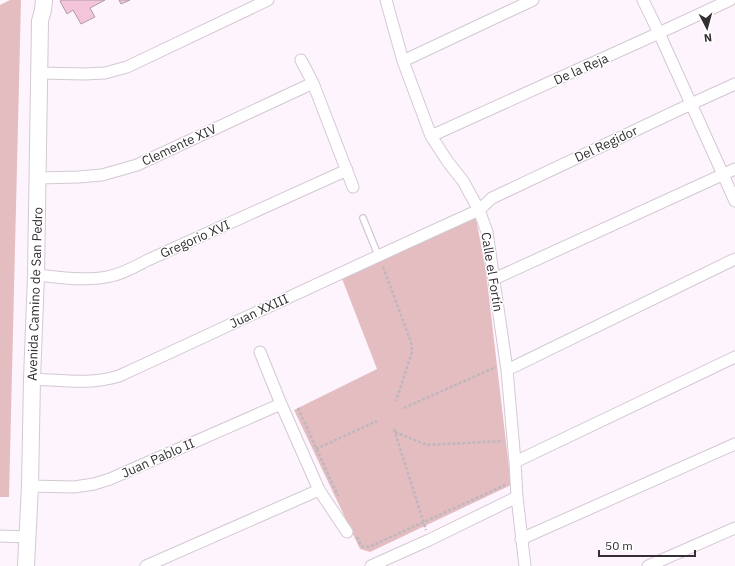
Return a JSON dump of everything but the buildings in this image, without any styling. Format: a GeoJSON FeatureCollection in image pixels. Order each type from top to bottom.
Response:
{"type":"FeatureCollection","features":[{"type":"Feature","properties":{"kind":"street","name":"Avenida Camino de San Pedro"},"geometry":{"type":"LineString","coordinates":[[32,0],[40,22]]}},
{"type":"Feature","properties":{"kind":"street","name":"Avenida Camino de San Pedro"},"geometry":{"type":"LineString","coordinates":[[26,566],[30,486],[36,275],[40,22],[44,0]]}},
{"type":"Feature","properties":{"kind":"street"},"geometry":{"type":"LineString","coordinates":[[40,73],[105,73],[127,67],[268,0]]}},
{"type":"Feature","properties":{"kind":"street","name":"Calle el Fortín"},"geometry":{"type":"LineString","coordinates":[[386,0],[403,61],[431,136],[448,162],[463,181],[479,210],[487,232],[507,367],[507,440],[515,462],[524,566]]}},
{"type":"Feature","properties":{"kind":"street"},"geometry":{"type":"LineString","coordinates":[[403,61],[533,0]]}},
{"type":"Feature","properties":{"kind":"street"},"geometry":{"type":"LineString","coordinates":[[643,0],[735,201]]}},
{"type":"Feature","properties":{"kind":"street","name":"De la Reja"},"geometry":{"type":"LineString","coordinates":[[431,136],[659,34],[730,0]]}},
{"type":"Feature","properties":{"kind":"street"},"geometry":{"type":"LineString","coordinates":[[301,60],[313,82],[353,187]]}},
{"type":"Feature","properties":{"kind":"street","name":"Clemente XIV"},"geometry":{"type":"LineString","coordinates":[[38,178],[102,175],[137,165],[313,82]]}},
{"type":"Feature","properties":{"kind":"street","name":"Del Regidor"},"geometry":{"type":"LineString","coordinates":[[479,210],[492,198],[735,84]]}},
{"type":"Feature","properties":{"kind":"street","name":"Gregorio XVI"},"geometry":{"type":"LineString","coordinates":[[36,275],[88,279],[110,276],[126,271],[347,170]]}},
{"type":"Feature","properties":{"kind":"street"},"geometry":{"type":"LineString","coordinates":[[494,278],[735,170]]}},
{"type":"Feature","properties":{"kind":"street","name":"Juan XXIII"},"geometry":{"type":"LineString","coordinates":[[32,378],[92,382],[108,380],[119,376],[378,255],[479,210]]}},
{"type":"Feature","properties":{"kind":"street"},"geometry":{"type":"LineString","coordinates":[[507,367],[735,259]]}},
{"type":"Feature","properties":{"kind":"street"},"geometry":{"type":"LineString","coordinates":[[260,352],[319,490],[351,532]]}},
{"type":"Feature","properties":{"kind":"street"},"geometry":{"type":"LineString","coordinates":[[515,462],[735,357]]}},
{"type":"Feature","properties":{"kind":"street","name":"Juan Pablo II"},"geometry":{"type":"LineString","coordinates":[[30,486],[74,487],[110,479],[281,404]]}},
{"type":"Feature","properties":{"kind":"street"},"geometry":{"type":"LineString","coordinates":[[522,539],[735,444]]}},
{"type":"Feature","properties":{"kind":"street"},"geometry":{"type":"LineString","coordinates":[[146,566],[319,490]]}},
{"type":"Feature","properties":{"kind":"street"},"geometry":{"type":"LineString","coordinates":[[371,566],[429,540],[517,497]]}},
{"type":"Feature","properties":{"kind":"street"},"geometry":{"type":"LineString","coordinates":[[648,566],[735,528]]}},
{"type":"Feature","properties":{"kind":"street"},"geometry":{"type":"LineString","coordinates":[[0,536],[27,537]]}},
{"type":"Feature","properties":{"kind":"lane"},"geometry":{"type":"LineString","coordinates":[[363,218],[378,255]]}},
{"type":"Feature","properties":{"kind":"path"},"geometry":{"type":"LineString","coordinates":[[378,255],[411,342],[412,352],[396,400]]}},
{"type":"Feature","properties":{"kind":"path"},"geometry":{"type":"LineString","coordinates":[[404,408],[494,368],[507,367]]}},
{"type":"Feature","properties":{"kind":"path"},"geometry":{"type":"LineString","coordinates":[[494,368],[495,375]]}},
{"type":"Feature","properties":{"kind":"path"},"geometry":{"type":"LineString","coordinates":[[298,408],[339,497]]}},
{"type":"Feature","properties":{"kind":"path"},"geometry":{"type":"LineString","coordinates":[[304,455],[377,421]]}},
{"type":"Feature","properties":{"kind":"path"},"geometry":{"type":"LineString","coordinates":[[429,540],[394,430],[427,446],[507,440]]}},
{"type":"Feature","properties":{"kind":"path"},"geometry":{"type":"LineString","coordinates":[[503,448],[507,440]]}},
{"type":"Feature","properties":{"kind":"path"},"geometry":{"type":"LineString","coordinates":[[351,532],[361,546],[369,547],[506,484]]}},
{"type":"Feature","properties":{"kind":"shaded area"},"geometry":{"type":"Polygon","coordinates":[[[10,0],[21,0],[9,497],[0,497],[0,5],[10,0]]]}},
{"type":"Feature","properties":{"kind":"shaded area"},"geometry":{"type":"Polygon","coordinates":[[[471,218],[476,218],[486,272],[511,485],[370,552],[360,549],[294,410],[377,369],[341,276],[471,218]]]}}]}
